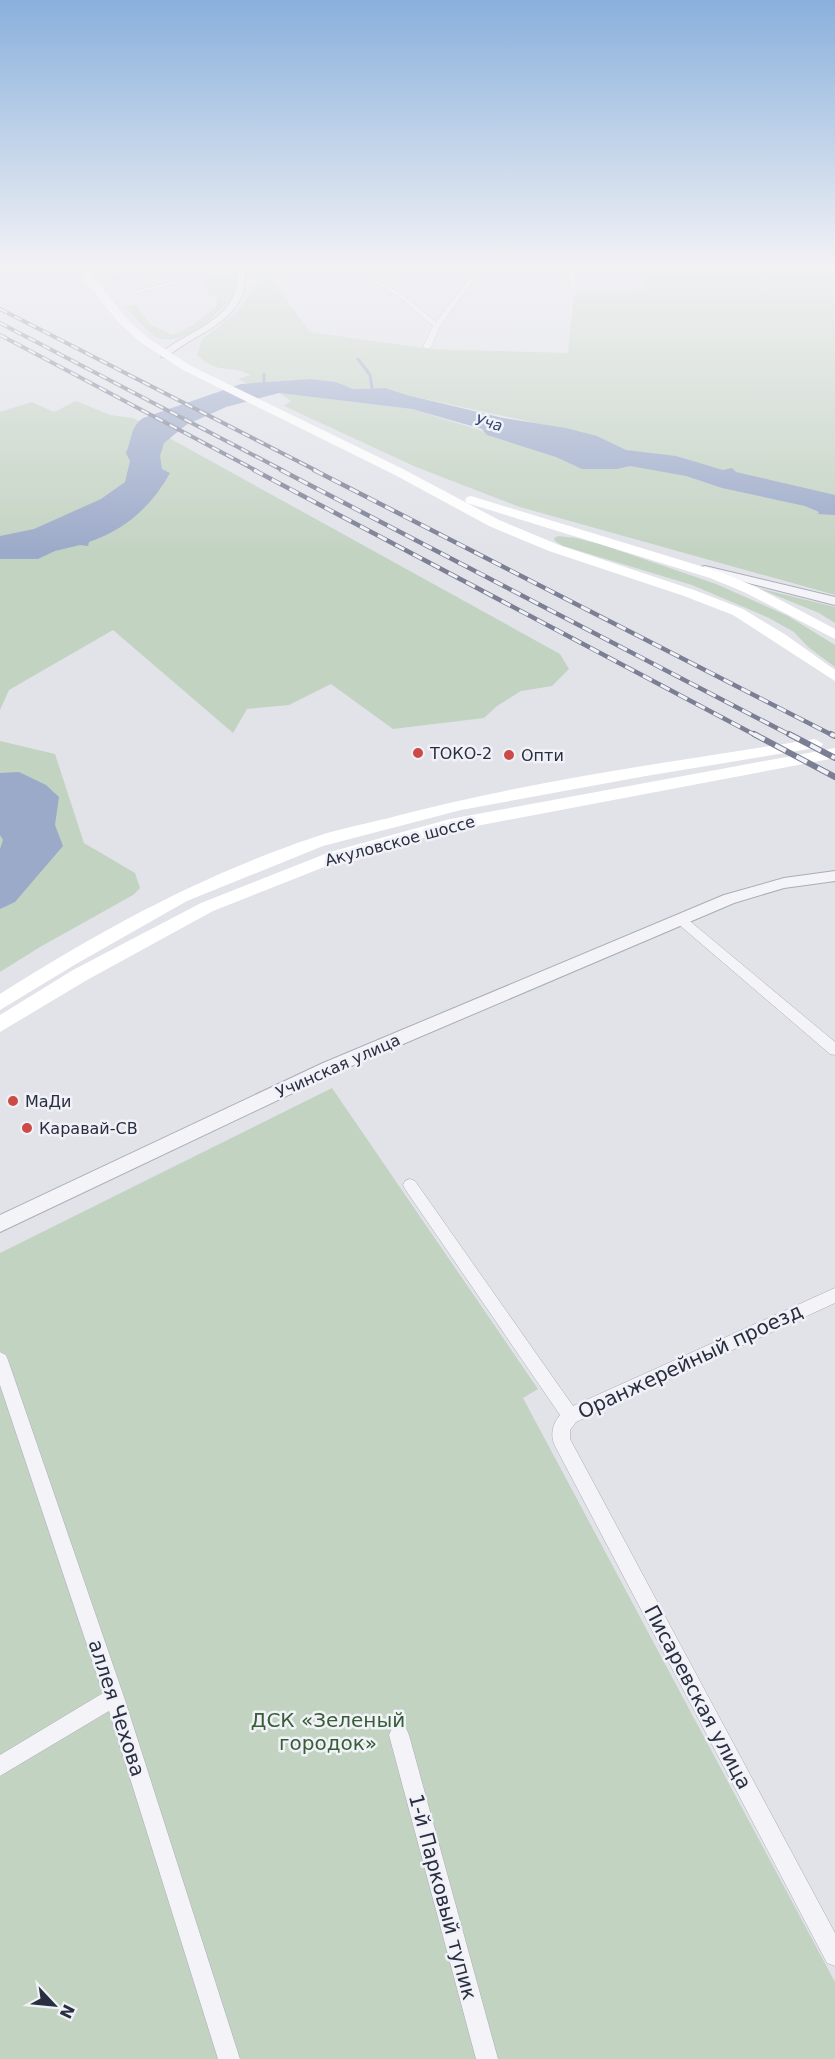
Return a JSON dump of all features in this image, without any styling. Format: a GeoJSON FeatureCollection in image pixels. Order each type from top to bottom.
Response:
{"type":"FeatureCollection","features":[{"type":"Feature","properties":{"kind":"main road"},"geometry":{"type":"LineString","coordinates":[[173,360],[399,472],[494,523],[524,536],[738,612],[781,638],[835,677]]}},
{"type":"Feature","properties":{"kind":"main road"},"geometry":{"type":"LineString","coordinates":[[399,472],[486,506],[678,562],[749,589],[835,635]]}},
{"type":"Feature","properties":{"kind":"main road","name":"Акуловское шоссе"},"geometry":{"type":"LineString","coordinates":[[0,1003],[69,959],[182,897],[318,842],[462,805],[646,771],[835,741]]}},
{"type":"Feature","properties":{"kind":"main road","name":"Акуловское шоссе"},"geometry":{"type":"LineString","coordinates":[[0,1025],[80,975],[207,907],[336,856],[450,825],[835,753]]}},
{"type":"Feature","properties":{"kind":"street"},"geometry":{"type":"LineString","coordinates":[[184,360],[187,368]]}},
{"type":"Feature","properties":{"kind":"street"},"geometry":{"type":"LineString","coordinates":[[678,562],[835,601]]}},
{"type":"Feature","properties":{"kind":"street","name":"Учинская улица"},"geometry":{"type":"LineString","coordinates":[[0,1224],[330,1068],[729,899],[784,883],[835,876]]}},
{"type":"Feature","properties":{"kind":"street"},"geometry":{"type":"LineString","coordinates":[[681,920],[835,1050]]}},
{"type":"Feature","properties":{"kind":"street"},"geometry":{"type":"LineString","coordinates":[[410,1185],[570,1416]]}},
{"type":"Feature","properties":{"kind":"street","name":"Оранжерейный проезд"},"geometry":{"type":"LineString","coordinates":[[561,1440],[561,1427],[570,1416],[835,1295]]}},
{"type":"Feature","properties":{"kind":"street","name":"аллея Чехова"},"geometry":{"type":"LineString","coordinates":[[0,1360],[114,1697],[229,2059]]}},
{"type":"Feature","properties":{"kind":"street","name":"Писаревская улица"},"geometry":{"type":"LineString","coordinates":[[561,1440],[835,1955]]}},
{"type":"Feature","properties":{"kind":"street"},"geometry":{"type":"LineString","coordinates":[[0,1766],[114,1697]]}},
{"type":"Feature","properties":{"kind":"street","name":"1-й Парковый тупик"},"geometry":{"type":"LineString","coordinates":[[399,1735],[487,2059]]}},
{"type":"Feature","properties":{"kind":"green space"},"geometry":{"type":"Polygon","coordinates":[[[835,360],[835,595],[520,507],[416,467],[284,406],[291,401],[279,393],[412,409],[486,432],[545,425],[407,395],[386,388],[353,389],[336,382],[310,379],[248,384],[238,379],[251,375],[217,367],[204,361],[835,360]]]}},
{"type":"Feature","properties":{"kind":"green space"},"geometry":{"type":"Polygon","coordinates":[[[76,401],[110,415],[133,418],[560,654],[569,669],[552,686],[521,691],[497,706],[484,718],[393,729],[331,684],[289,705],[247,709],[233,733],[113,630],[9,690],[0,710],[0,412],[32,402],[54,412],[76,401]]]}},
{"type":"Feature","properties":{"kind":"green space"},"geometry":{"type":"Polygon","coordinates":[[[558,536],[600,544],[716,584],[788,616],[835,645],[835,667],[808,647],[794,632],[769,618],[692,585],[563,546],[555,541],[554,538],[558,536]]]}},
{"type":"Feature","properties":{"kind":"green space"},"geometry":{"type":"Polygon","coordinates":[[[758,588],[835,607],[835,623],[819,613],[758,588]]]}},
{"type":"Feature","properties":{"kind":"green space"},"geometry":{"type":"Polygon","coordinates":[[[0,741],[55,754],[84,843],[135,873],[140,888],[133,895],[0,972],[0,741]]]}},
{"type":"Feature","properties":{"kind":"green space","name":"ДСК «Зеленый городок»"},"geometry":{"type":"Polygon","coordinates":[[[332,1088],[538,1389],[523,1398],[835,1982],[835,2059],[0,2059],[0,1253],[332,1088]]]}},
{"type":"Feature","properties":{"kind":"water","name":"Уча"},"geometry":{"type":"Polygon","coordinates":[[[310,379],[336,382],[353,389],[386,388],[503,418],[566,428],[597,436],[626,450],[676,456],[723,470],[732,468],[736,472],[835,495],[835,515],[818,514],[819,512],[805,506],[722,488],[686,476],[630,466],[617,469],[582,469],[556,457],[487,435],[482,429],[412,409],[279,393],[226,407],[186,425],[164,443],[160,456],[162,469],[170,473],[155,496],[126,524],[89,542],[88,546],[80,545],[55,551],[38,559],[0,559],[0,536],[34,529],[101,499],[125,482],[130,461],[126,453],[133,430],[143,418],[241,384],[310,379]]]}},
{"type":"Feature","properties":{"kind":"water"},"geometry":{"type":"Polygon","coordinates":[[[19,772],[46,785],[59,797],[55,825],[63,846],[15,902],[0,909],[0,849],[3,840],[0,835],[0,773],[19,772]]]}},
{"type":"Feature","properties":{"kind":"waterway"},"geometry":{"type":"LineString","coordinates":[[359,360],[370,375],[373,394]]}},
{"type":"Feature","properties":{"kind":"waterway"},"geometry":{"type":"LineString","coordinates":[[264,374],[264,388]]}},
{"type":"Feature","properties":{"kind":"railway"},"geometry":{"type":"LineString","coordinates":[[47,360],[257,471]]}},
{"type":"Feature","properties":{"kind":"railway"},"geometry":{"type":"LineString","coordinates":[[71,360],[284,471]]}},
{"type":"Feature","properties":{"kind":"railway"},"geometry":{"type":"LineString","coordinates":[[100,360],[317,471]]}},
{"type":"Feature","properties":{"kind":"railway"},"geometry":{"type":"LineString","coordinates":[[254,470],[757,736]]}},
{"type":"Feature","properties":{"kind":"railway"},"geometry":{"type":"LineString","coordinates":[[281,470],[792,736]]}},
{"type":"Feature","properties":{"kind":"railway"},"geometry":{"type":"LineString","coordinates":[[314,470],[834,736]]}},
{"type":"Feature","properties":{"kind":"railway"},"geometry":{"type":"LineString","coordinates":[[754,734],[835,777]]}},
{"type":"Feature","properties":{"kind":"railway"},"geometry":{"type":"LineString","coordinates":[[789,734],[835,758]]}},
{"type":"Feature","properties":{"kind":"railway"},"geometry":{"type":"LineString","coordinates":[[831,734],[835,736]]}},
{"type":"Feature","properties":{"kind":"place","name":"ТОКО-2"},"geometry":{"type":"Point","coordinates":[418,753]}},
{"type":"Feature","properties":{"kind":"place","name":"Опти"},"geometry":{"type":"Point","coordinates":[509,755]}},
{"type":"Feature","properties":{"kind":"place","name":"МаДи"},"geometry":{"type":"Point","coordinates":[13,1101]}},
{"type":"Feature","properties":{"kind":"place","name":"Каравай-СВ"},"geometry":{"type":"Point","coordinates":[27,1128]}}]}
